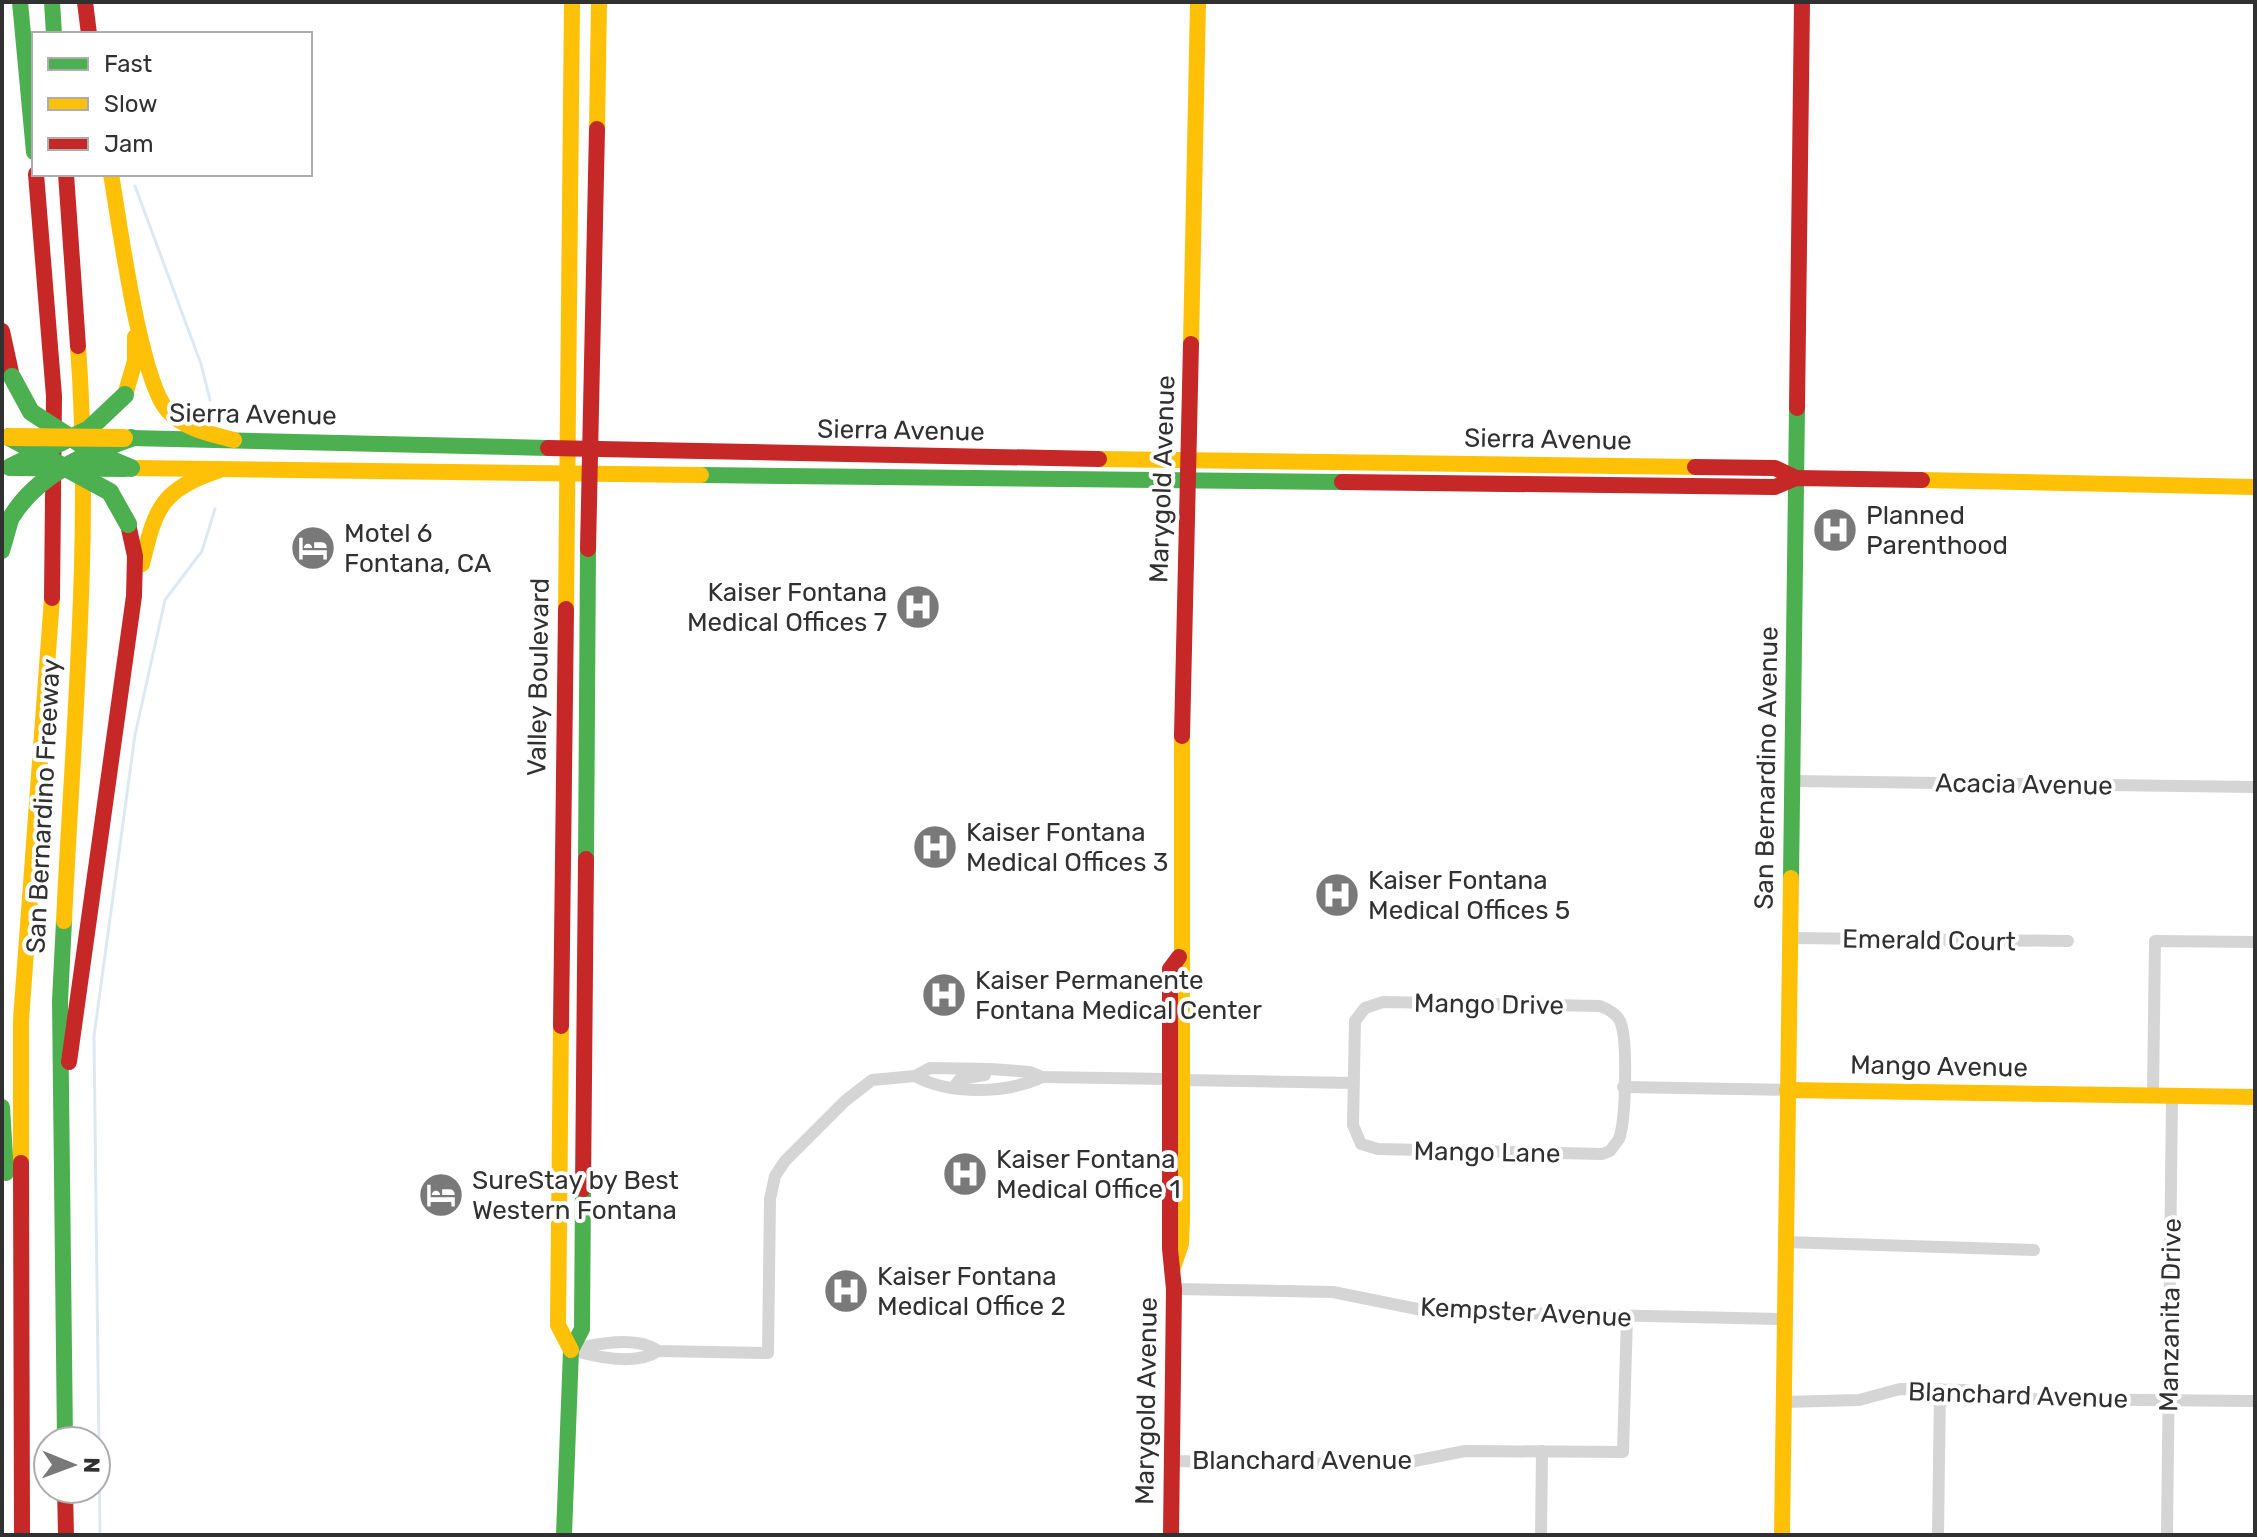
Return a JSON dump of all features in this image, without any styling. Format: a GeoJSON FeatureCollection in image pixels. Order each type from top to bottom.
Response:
{"type":"FeatureCollection","features":[{"type":"Feature","properties":{"kind":"main road"},"geometry":{"type":"LineString","coordinates":[[20,2],[32,131]]}},
{"type":"Feature","properties":{"kind":"main road"},"geometry":{"type":"LineString","coordinates":[[52,2],[54,32]]}},
{"type":"Feature","properties":{"kind":"main road"},"geometry":{"type":"LineString","coordinates":[[85,2],[89,32]]}},
{"type":"Feature","properties":{"kind":"main road","name":"Valley Boulevard"},"geometry":{"type":"LineString","coordinates":[[571,1350],[558,1325],[572,2]]}},
{"type":"Feature","properties":{"kind":"main road","name":"Valley Boulevard"},"geometry":{"type":"LineString","coordinates":[[564,1535],[571,1350],[582,1329],[589,472],[599,2]]}},
{"type":"Feature","properties":{"kind":"main road","name":"Marygold Avenue"},"geometry":{"type":"LineString","coordinates":[[1171,1535],[1174,1289],[1170,1249],[1177,1047],[1198,2]]}},
{"type":"Feature","properties":{"kind":"main road","name":"San Bernardino Avenue"},"geometry":{"type":"LineString","coordinates":[[1782,1535],[1802,2]]}},
{"type":"Feature","properties":{"kind":"main road","name":"San Bernardino Freeway"},"geometry":{"type":"LineString","coordinates":[[22,1535],[21,1020],[50,632],[55,510],[53,381],[36,176]]}},
{"type":"Feature","properties":{"kind":"main road","name":"San Bernardino Freeway"},"geometry":{"type":"LineString","coordinates":[[65,1425],[59,1094],[83,511],[83,411],[66,176]]}},
{"type":"Feature","properties":{"kind":"main road"},"geometry":{"type":"LineString","coordinates":[[111,176],[134,309],[160,401],[167,413],[195,428],[234,440]]}},
{"type":"Feature","properties":{"kind":"main road"},"geometry":{"type":"LineString","coordinates":[[6,467],[97,426],[113,413],[125,395],[135,361],[134,309]]}},
{"type":"Feature","properties":{"kind":"main road"},"geometry":{"type":"LineString","coordinates":[[2,331],[12,377],[31,412],[93,452],[131,468]]}},
{"type":"Feature","properties":{"kind":"main road"},"geometry":{"type":"LineString","coordinates":[[6,437],[70,467],[110,492],[128,524],[135,556],[134,596],[74,1041],[59,1094]]}},
{"type":"Feature","properties":{"kind":"main road","name":"Sierra Avenue"},"geometry":{"type":"LineString","coordinates":[[6,437],[1775,468],[1796,478]]}},
{"type":"Feature","properties":{"kind":"main road"},"geometry":{"type":"LineString","coordinates":[[2,551],[12,516],[30,489],[93,452],[131,438]]}},
{"type":"Feature","properties":{"kind":"main road"},"geometry":{"type":"LineString","coordinates":[[1456,484],[1459,474],[1535,474],[1564,465]]}},
{"type":"Feature","properties":{"kind":"main road","name":"Sierra Avenue"},"geometry":{"type":"LineString","coordinates":[[6,467],[1775,487],[1796,478],[2255,487]]}},
{"type":"Feature","properties":{"kind":"main road"},"geometry":{"type":"LineString","coordinates":[[134,596],[158,504],[185,481],[220,470]]}},
{"type":"Feature","properties":{"kind":"main road"},"geometry":{"type":"LineString","coordinates":[[561,984],[570,998],[571,1017],[586,1066]]}},
{"type":"Feature","properties":{"kind":"main road","name":"Marygold Avenue"},"geometry":{"type":"LineString","coordinates":[[1173,1267],[1181,1244],[1182,1221],[1175,1198],[1176,1080]]}},
{"type":"Feature","properties":{"kind":"main road","name":"Mango Avenue"},"geometry":{"type":"LineString","coordinates":[[1787,1090],[2255,1097]]}},
{"type":"Feature","properties":{"kind":"main road"},"geometry":{"type":"LineString","coordinates":[[2,1107],[20,1327]]}},
{"type":"Feature","properties":{"kind":"main road"},"geometry":{"type":"LineString","coordinates":[[65,1505],[66,1535]]}},
{"type":"Feature","properties":{"kind":"street","name":"Acacia Avenue"},"geometry":{"type":"LineString","coordinates":[[1792,781],[2255,787]]}},
{"type":"Feature","properties":{"kind":"street","name":"Emerald Court"},"geometry":{"type":"LineString","coordinates":[[1790,938],[2068,941]]}},
{"type":"Feature","properties":{"kind":"street","name":"Manzanita Drive"},"geometry":{"type":"LineString","coordinates":[[2167,1535],[2169,1400],[2155,941],[2255,942]]}},
{"type":"Feature","properties":{"kind":"street","name":"Mango Drive"},"geometry":{"type":"LineString","coordinates":[[1353,1083],[1355,1021],[1365,1008],[1383,1002],[1605,1008],[1615,1014],[1622,1026],[1623,1087]]}},
{"type":"Feature","properties":{"kind":"street"},"geometry":{"type":"LineString","coordinates":[[571,1350],[596,1357],[648,1358],[658,1351],[768,1353],[770,1199],[775,1176],[816,1128],[862,1086],[883,1077],[915,1076],[930,1068],[1030,1072],[1042,1077]]}},
{"type":"Feature","properties":{"kind":"street"},"geometry":{"type":"LineString","coordinates":[[953,1088],[960,1079],[984,1076],[991,1069]]}},
{"type":"Feature","properties":{"kind":"street"},"geometry":{"type":"LineString","coordinates":[[915,1076],[930,1084],[953,1088],[1002,1088],[1042,1077],[1353,1083]]}},
{"type":"Feature","properties":{"kind":"street","name":"Mango Lane"},"geometry":{"type":"LineString","coordinates":[[1353,1083],[1354,1134],[1357,1141],[1371,1148],[1587,1154],[1606,1153],[1619,1139],[1623,1087]]}},
{"type":"Feature","properties":{"kind":"street","name":"Mango Avenue"},"geometry":{"type":"LineString","coordinates":[[1623,1087],[1787,1090]]}},
{"type":"Feature","properties":{"kind":"street"},"geometry":{"type":"LineString","coordinates":[[1785,1242],[2034,1250]]}},
{"type":"Feature","properties":{"kind":"street","name":"Kempster Avenue"},"geometry":{"type":"LineString","coordinates":[[1174,1289],[1333,1292],[1427,1311],[1784,1319]]}},
{"type":"Feature","properties":{"kind":"street","name":"Blanchard Avenue"},"geometry":{"type":"LineString","coordinates":[[1171,1461],[1394,1465],[1465,1451],[1623,1452],[1627,1317]]}},
{"type":"Feature","properties":{"kind":"street","name":"Blanchard Avenue"},"geometry":{"type":"LineString","coordinates":[[1783,1402],[1838,1402],[1900,1389],[1940,1389],[2020,1399],[2255,1401]]}},
{"type":"Feature","properties":{"kind":"street"},"geometry":{"type":"LineString","coordinates":[[1938,1535],[1940,1389]]}},
{"type":"Feature","properties":{"kind":"street"},"geometry":{"type":"LineString","coordinates":[[1541,1535],[1542,1451]]}},
{"type":"Feature","properties":{"kind":"waterway"},"geometry":{"type":"LineString","coordinates":[[135,186],[201,364],[210,400]]}},
{"type":"Feature","properties":{"kind":"waterway"},"geometry":{"type":"LineString","coordinates":[[100,1535],[94,1036],[135,735],[165,600],[202,551],[215,509]]}},
{"type":"Feature","properties":{"kind":"traffic: fast"},"geometry":{"type":"LineString","coordinates":[[20,2],[32,131]]}},
{"type":"Feature","properties":{"kind":"traffic: fast"},"geometry":{"type":"LineString","coordinates":[[52,2],[54,32]]}},
{"type":"Feature","properties":{"kind":"traffic: fast"},"geometry":{"type":"LineString","coordinates":[[12,377],[31,412],[93,452],[131,468]]}},
{"type":"Feature","properties":{"kind":"traffic: fast"},"geometry":{"type":"LineString","coordinates":[[10,467],[89,429],[125,395]]}},
{"type":"Feature","properties":{"kind":"traffic: fast"},"geometry":{"type":"LineString","coordinates":[[1791,878],[1797,408]]}},
{"type":"Feature","properties":{"kind":"traffic: fast"},"geometry":{"type":"LineString","coordinates":[[9,437],[110,492],[128,524]]}},
{"type":"Feature","properties":{"kind":"traffic: fast"},"geometry":{"type":"LineString","coordinates":[[131,438],[548,448]]}},
{"type":"Feature","properties":{"kind":"traffic: fast"},"geometry":{"type":"LineString","coordinates":[[12,516],[35,488],[64,467],[131,438]]}},
{"type":"Feature","properties":{"kind":"traffic: fast"},"geometry":{"type":"LineString","coordinates":[[14,467],[125,468]]}},
{"type":"Feature","properties":{"kind":"traffic: fast"},"geometry":{"type":"LineString","coordinates":[[701,475],[1342,482]]}},
{"type":"Feature","properties":{"kind":"traffic: fast"},"geometry":{"type":"LineString","coordinates":[[2,551],[12,516]]}},
{"type":"Feature","properties":{"kind":"traffic: fast"},"geometry":{"type":"LineString","coordinates":[[586,859],[588,549]]}},
{"type":"Feature","properties":{"kind":"traffic: fast"},"geometry":{"type":"LineString","coordinates":[[64,921],[60,1001],[65,1425]]}},
{"type":"Feature","properties":{"kind":"traffic: fast"},"geometry":{"type":"LineString","coordinates":[[2,1107],[6,1173]]}},
{"type":"Feature","properties":{"kind":"traffic: fast"},"geometry":{"type":"LineString","coordinates":[[564,1535],[571,1350],[582,1329],[583,1189]]}},
{"type":"Feature","properties":{"kind":"traffic: slow"},"geometry":{"type":"LineString","coordinates":[[566,609],[572,2]]}},
{"type":"Feature","properties":{"kind":"traffic: slow"},"geometry":{"type":"LineString","coordinates":[[597,129],[599,2]]}},
{"type":"Feature","properties":{"kind":"traffic: slow"},"geometry":{"type":"LineString","coordinates":[[1191,344],[1198,2]]}},
{"type":"Feature","properties":{"kind":"traffic: slow"},"geometry":{"type":"LineString","coordinates":[[111,176],[132,299],[148,368],[158,394],[168,411],[182,422],[234,440]]}},
{"type":"Feature","properties":{"kind":"traffic: slow"},"geometry":{"type":"LineString","coordinates":[[125,395],[135,361],[135,337]]}},
{"type":"Feature","properties":{"kind":"traffic: slow"},"geometry":{"type":"LineString","coordinates":[[64,921],[82,561],[82,417],[78,346]]}},
{"type":"Feature","properties":{"kind":"traffic: slow"},"geometry":{"type":"LineString","coordinates":[[9,437],[124,438]]}},
{"type":"Feature","properties":{"kind":"traffic: slow"},"geometry":{"type":"LineString","coordinates":[[1099,459],[1695,467]]}},
{"type":"Feature","properties":{"kind":"traffic: slow"},"geometry":{"type":"LineString","coordinates":[[131,468],[701,475]]}},
{"type":"Feature","properties":{"kind":"traffic: slow"},"geometry":{"type":"LineString","coordinates":[[142,564],[157,514],[164,503],[185,485],[220,470]]}},
{"type":"Feature","properties":{"kind":"traffic: slow"},"geometry":{"type":"LineString","coordinates":[[1922,480],[2255,487]]}},
{"type":"Feature","properties":{"kind":"traffic: slow"},"geometry":{"type":"LineString","coordinates":[[21,1163],[21,1020],[52,598]]}},
{"type":"Feature","properties":{"kind":"traffic: slow"},"geometry":{"type":"LineString","coordinates":[[1173,1267],[1181,1244],[1182,1221],[1182,736]]}},
{"type":"Feature","properties":{"kind":"traffic: slow"},"geometry":{"type":"LineString","coordinates":[[1782,1535],[1791,878]]}},
{"type":"Feature","properties":{"kind":"traffic: slow"},"geometry":{"type":"LineString","coordinates":[[561,1026],[558,1325],[571,1350]]}},
{"type":"Feature","properties":{"kind":"traffic: slow"},"geometry":{"type":"LineString","coordinates":[[1787,1090],[2255,1097]]}},
{"type":"Feature","properties":{"kind":"traffic: jam"},"geometry":{"type":"LineString","coordinates":[[85,2],[89,32]]}},
{"type":"Feature","properties":{"kind":"traffic: jam"},"geometry":{"type":"LineString","coordinates":[[1797,408],[1802,2]]}},
{"type":"Feature","properties":{"kind":"traffic: jam"},"geometry":{"type":"LineString","coordinates":[[588,549],[597,129]]}},
{"type":"Feature","properties":{"kind":"traffic: jam"},"geometry":{"type":"LineString","coordinates":[[36,176],[54,396],[52,598]]}},
{"type":"Feature","properties":{"kind":"traffic: jam"},"geometry":{"type":"LineString","coordinates":[[66,176],[78,346]]}},
{"type":"Feature","properties":{"kind":"traffic: jam"},"geometry":{"type":"LineString","coordinates":[[2,331],[12,377]]}},
{"type":"Feature","properties":{"kind":"traffic: jam"},"geometry":{"type":"LineString","coordinates":[[1182,736],[1191,344]]}},
{"type":"Feature","properties":{"kind":"traffic: jam"},"geometry":{"type":"LineString","coordinates":[[548,448],[1099,459]]}},
{"type":"Feature","properties":{"kind":"traffic: jam"},"geometry":{"type":"LineString","coordinates":[[1695,467],[1775,468],[1796,478]]}},
{"type":"Feature","properties":{"kind":"traffic: jam"},"geometry":{"type":"LineString","coordinates":[[1342,482],[1775,487],[1796,478],[1922,480]]}},
{"type":"Feature","properties":{"kind":"traffic: jam"},"geometry":{"type":"LineString","coordinates":[[69,1062],[134,596],[135,556],[128,524]]}},
{"type":"Feature","properties":{"kind":"traffic: jam"},"geometry":{"type":"LineString","coordinates":[[561,1026],[566,609]]}},
{"type":"Feature","properties":{"kind":"traffic: jam"},"geometry":{"type":"LineString","coordinates":[[583,1189],[586,859]]}},
{"type":"Feature","properties":{"kind":"traffic: jam"},"geometry":{"type":"LineString","coordinates":[[1171,1535],[1174,1289],[1170,1249],[1170,969],[1179,957]]}},
{"type":"Feature","properties":{"kind":"traffic: jam"},"geometry":{"type":"LineString","coordinates":[[21,1163],[22,1535]]}},
{"type":"Feature","properties":{"kind":"traffic: jam"},"geometry":{"type":"LineString","coordinates":[[65,1505],[66,1535]]}},
{"type":"Feature","properties":{"kind":"place","name":"Planned Parenthood"},"geometry":{"type":"Point","coordinates":[1835,530]}},
{"type":"Feature","properties":{"kind":"place","name":"Motel 6 Fontana, CA"},"geometry":{"type":"Point","coordinates":[313,548]}},
{"type":"Feature","properties":{"kind":"place","name":"Kaiser Fontana Medical Offices 7"},"geometry":{"type":"Point","coordinates":[918,607]}},
{"type":"Feature","properties":{"kind":"place","name":"Kaiser Fontana Medical Offices 3"},"geometry":{"type":"Point","coordinates":[935,847]}},
{"type":"Feature","properties":{"kind":"place","name":"Kaiser Fontana Medical Offices 5"},"geometry":{"type":"Point","coordinates":[1337,895]}},
{"type":"Feature","properties":{"kind":"place","name":"Kaiser Permanente Fontana Medical Center"},"geometry":{"type":"Point","coordinates":[944,995]}},
{"type":"Feature","properties":{"kind":"place","name":"Kaiser Fontana Medical Office 1"},"geometry":{"type":"Point","coordinates":[965,1174]}},
{"type":"Feature","properties":{"kind":"place","name":"SureStay by Best Western Fontana"},"geometry":{"type":"Point","coordinates":[441,1195]}},
{"type":"Feature","properties":{"kind":"place","name":"Kaiser Fontana Medical Office 2"},"geometry":{"type":"Point","coordinates":[846,1291]}}]}
